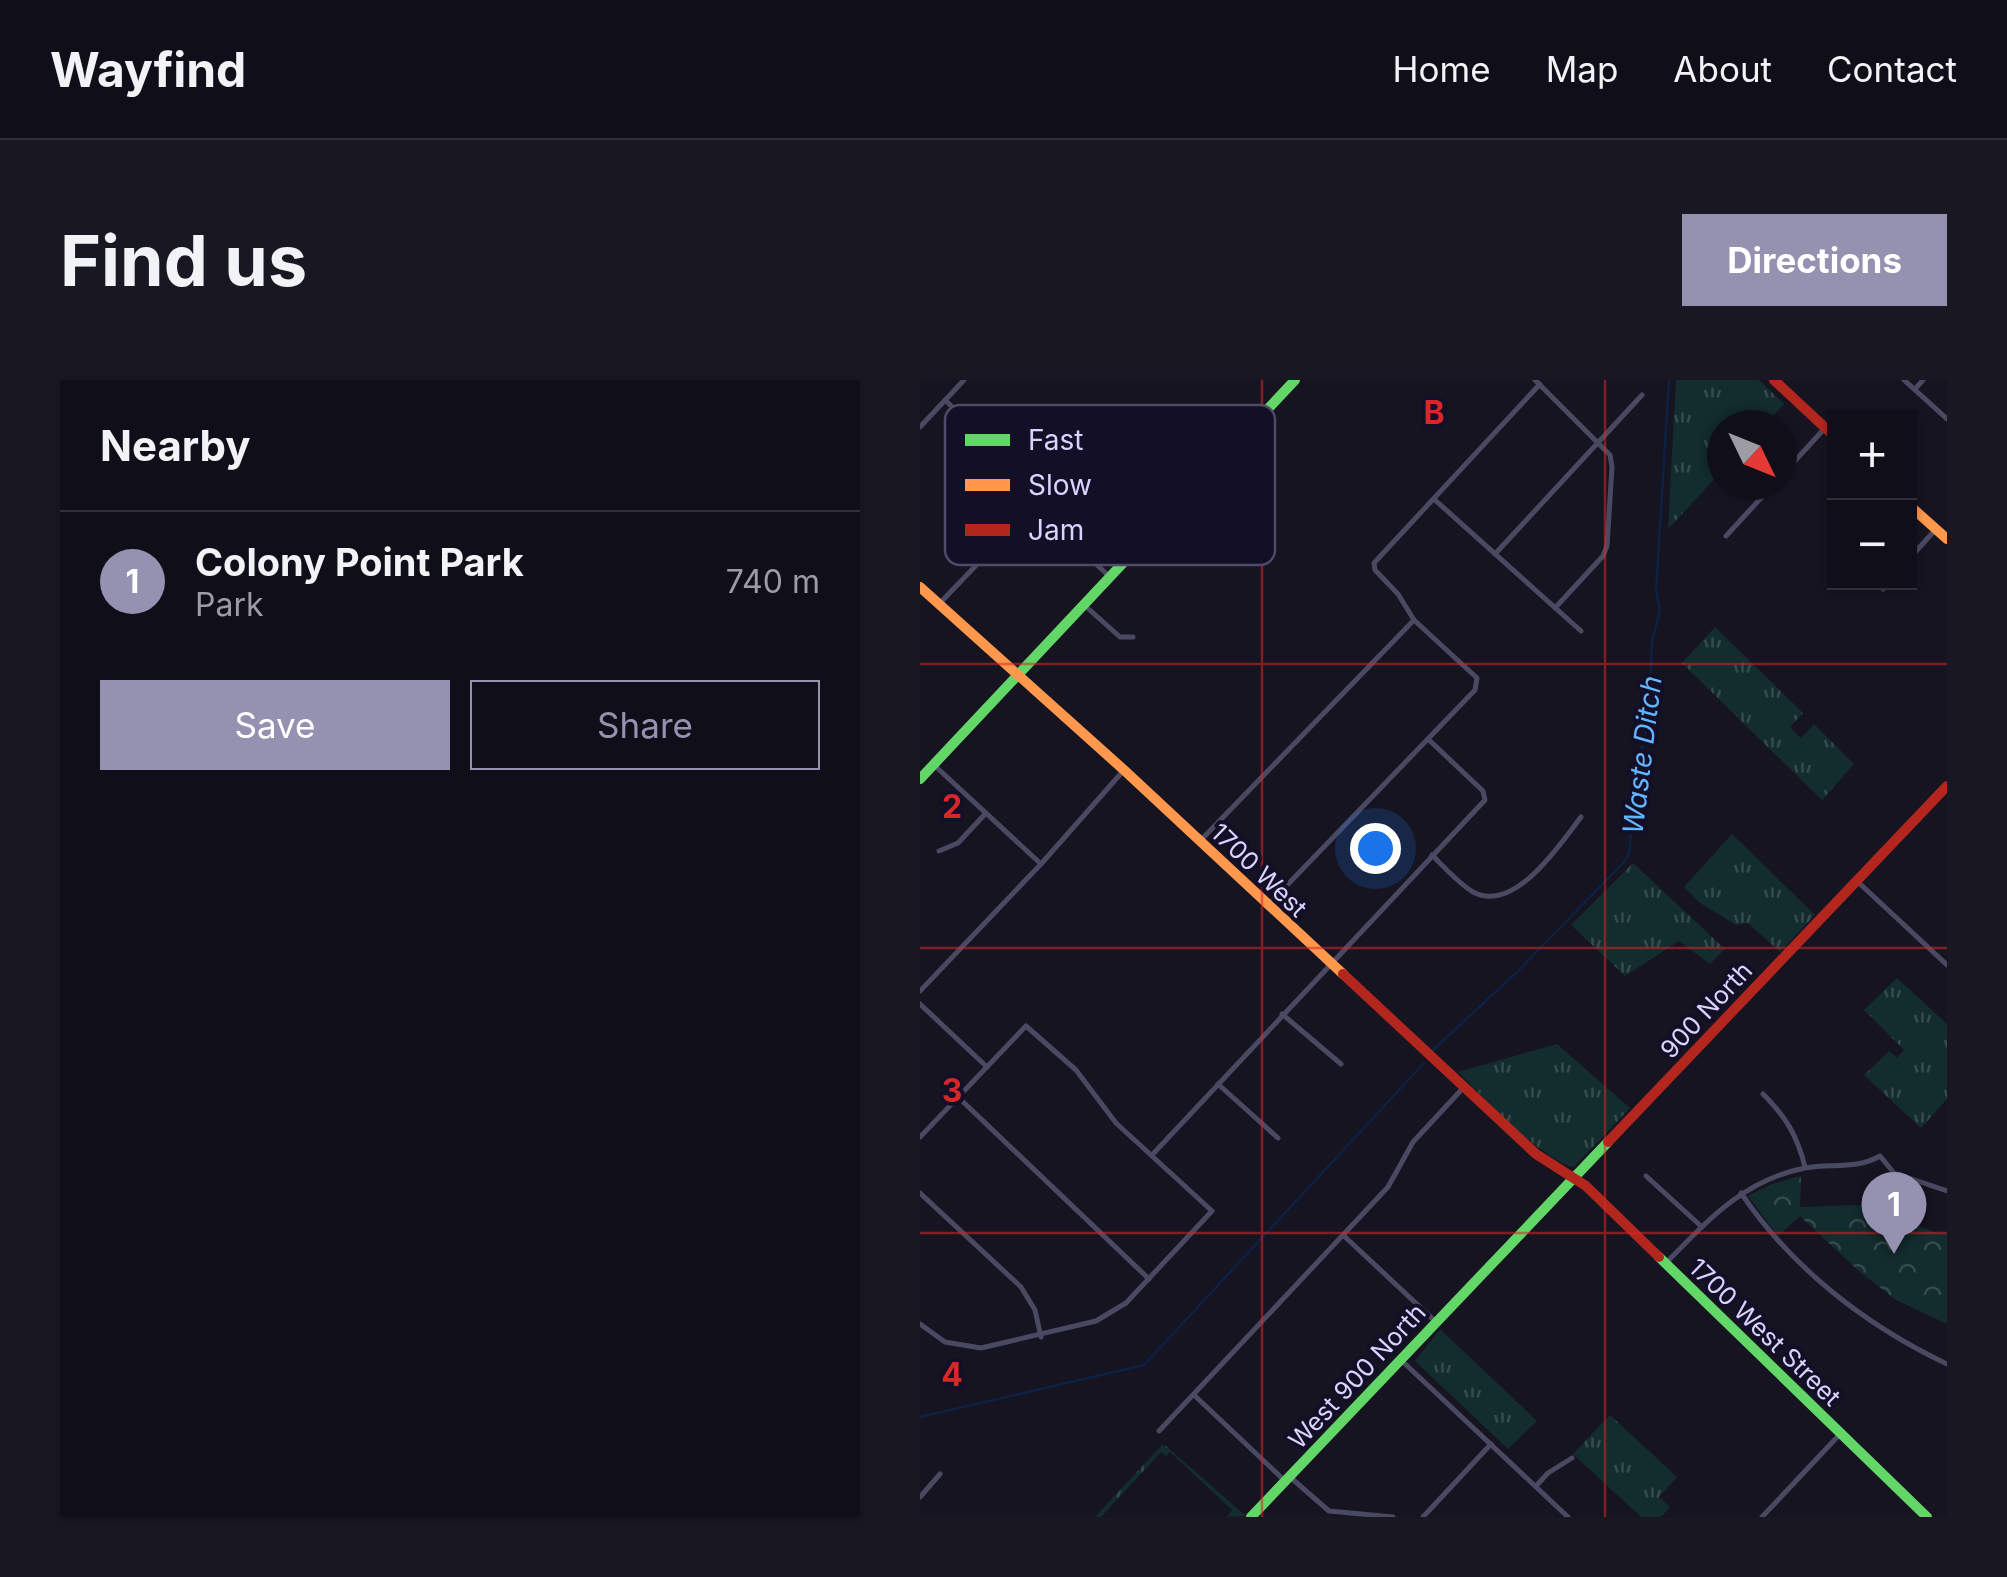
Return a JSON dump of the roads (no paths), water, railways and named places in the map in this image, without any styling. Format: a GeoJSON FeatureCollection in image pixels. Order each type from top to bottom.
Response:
{"type":"FeatureCollection","features":[{"type":"Feature","properties":{"kind":"street"},"geometry":{"type":"LineString","coordinates":[[920,427],[964,380]]}},
{"type":"Feature","properties":{"kind":"street"},"geometry":{"type":"LineString","coordinates":[[1271,405],[1295,380]]}},
{"type":"Feature","properties":{"kind":"street"},"geometry":{"type":"LineString","coordinates":[[1774,380],[1827,429]]}},
{"type":"Feature","properties":{"kind":"street"},"geometry":{"type":"LineString","coordinates":[[1904,380],[1947,419]]}},
{"type":"Feature","properties":{"kind":"street"},"geometry":{"type":"LineString","coordinates":[[1914,389],[1923,380]]}},
{"type":"Feature","properties":{"kind":"street"},"geometry":{"type":"LineString","coordinates":[[1268,905],[1475,690],[1477,678],[1414,620],[1398,594],[1375,570],[1374,563],[1537,382],[1610,455],[1612,467],[1603,556],[1555,608]]}},
{"type":"Feature","properties":{"kind":"street"},"geometry":{"type":"LineString","coordinates":[[1494,554],[1642,395]]}},
{"type":"Feature","properties":{"kind":"street"},"geometry":{"type":"LineString","coordinates":[[945,400],[950,405]]}},
{"type":"Feature","properties":{"kind":"street"},"geometry":{"type":"LineString","coordinates":[[1797,462],[1827,435]]}},
{"type":"Feature","properties":{"kind":"street"},"geometry":{"type":"LineString","coordinates":[[1434,500],[1581,632]]}},
{"type":"Feature","properties":{"kind":"street"},"geometry":{"type":"LineString","coordinates":[[1726,536],[1758,500]]}},
{"type":"Feature","properties":{"kind":"street"},"geometry":{"type":"LineString","coordinates":[[1917,511],[1947,540]]}},
{"type":"Feature","properties":{"kind":"street"},"geometry":{"type":"LineString","coordinates":[[1917,551],[1936,529]]}},
{"type":"Feature","properties":{"kind":"street"},"geometry":{"type":"LineString","coordinates":[[940,603],[976,565]]}},
{"type":"Feature","properties":{"kind":"street"},"geometry":{"type":"LineString","coordinates":[[1098,565],[1110,576]]}},
{"type":"Feature","properties":{"kind":"street"},"geometry":{"type":"LineString","coordinates":[[920,780],[1120,565]]}},
{"type":"Feature","properties":{"kind":"street","name":"1700 West"},"geometry":{"type":"LineString","coordinates":[[920,587],[1124,770],[1536,1154],[1574,1177]]}},
{"type":"Feature","properties":{"kind":"street"},"geometry":{"type":"LineString","coordinates":[[1083,604],[1120,637],[1133,637]]}},
{"type":"Feature","properties":{"kind":"street"},"geometry":{"type":"LineString","coordinates":[[1200,842],[1414,620]]}},
{"type":"Feature","properties":{"kind":"street"},"geometry":{"type":"LineString","coordinates":[[1152,1156],[1486,796],[1428,739]]}},
{"type":"Feature","properties":{"kind":"street"},"geometry":{"type":"LineString","coordinates":[[934,764],[1041,864]]}},
{"type":"Feature","properties":{"kind":"street"},"geometry":{"type":"LineString","coordinates":[[920,991],[1124,770]]}},
{"type":"Feature","properties":{"kind":"street","name":"900 North"},"geometry":{"type":"LineString","coordinates":[[1493,1262],[1947,786]]}},
{"type":"Feature","properties":{"kind":"street"},"geometry":{"type":"LineString","coordinates":[[939,851],[958,843],[986,813]]}},
{"type":"Feature","properties":{"kind":"street"},"geometry":{"type":"LineString","coordinates":[[1432,854],[1474,892],[1497,897],[1518,889],[1581,818]]}},
{"type":"Feature","properties":{"kind":"street"},"geometry":{"type":"LineString","coordinates":[[1857,880],[1947,965]]}},
{"type":"Feature","properties":{"kind":"street"},"geometry":{"type":"LineString","coordinates":[[920,1004],[987,1067]]}},
{"type":"Feature","properties":{"kind":"street"},"geometry":{"type":"LineString","coordinates":[[1282,1014],[1341,1064]]}},
{"type":"Feature","properties":{"kind":"street"},"geometry":{"type":"LineString","coordinates":[[920,1137],[1026,1026],[1076,1070],[1116,1123],[1212,1211],[1126,1304],[1107,1316],[1041,1337],[982,1348],[963,1348],[937,1338],[920,1324]]}},
{"type":"Feature","properties":{"kind":"street"},"geometry":{"type":"LineString","coordinates":[[1218,1084],[1278,1138]]}},
{"type":"Feature","properties":{"kind":"street"},"geometry":{"type":"LineString","coordinates":[[1160,1431],[1388,1187],[1413,1142],[1464,1088]]}},
{"type":"Feature","properties":{"kind":"street"},"geometry":{"type":"LineString","coordinates":[[1762,1094],[1785,1116],[1798,1137],[1806,1168]]}},
{"type":"Feature","properties":{"kind":"street"},"geometry":{"type":"LineString","coordinates":[[958,1097],[1149,1279]]}},
{"type":"Feature","properties":{"kind":"street"},"geometry":{"type":"LineString","coordinates":[[1666,1263],[1740,1193],[1768,1178],[1806,1168],[1864,1166],[1880,1156],[1894,1173],[1947,1192]]}},
{"type":"Feature","properties":{"kind":"street"},"geometry":{"type":"LineString","coordinates":[[1646,1176],[1702,1227]]}},
{"type":"Feature","properties":{"kind":"street","name":"1700 West Street"},"geometry":{"type":"LineString","coordinates":[[1574,1177],[1927,1517]]}},
{"type":"Feature","properties":{"kind":"street"},"geometry":{"type":"LineString","coordinates":[[920,1193],[1021,1287],[1034,1310],[1041,1337]]}},
{"type":"Feature","properties":{"kind":"street"},"geometry":{"type":"LineString","coordinates":[[1740,1193],[1776,1239],[1839,1300],[1876,1326],[1947,1364]]}},
{"type":"Feature","properties":{"kind":"street"},"geometry":{"type":"LineString","coordinates":[[1343,1235],[1436,1322]]}},
{"type":"Feature","properties":{"kind":"street","name":"West 900 North"},"geometry":{"type":"LineString","coordinates":[[1251,1517],[1493,1262]]}},
{"type":"Feature","properties":{"kind":"street"},"geometry":{"type":"LineString","coordinates":[[1401,1360],[1568,1517]]}},
{"type":"Feature","properties":{"kind":"street"},"geometry":{"type":"LineString","coordinates":[[1194,1394],[1287,1478],[1329,1510],[1393,1517]]}},
{"type":"Feature","properties":{"kind":"street"},"geometry":{"type":"LineString","coordinates":[[1762,1517],[1841,1434]]}},
{"type":"Feature","properties":{"kind":"street"},"geometry":{"type":"LineString","coordinates":[[1424,1517],[1490,1444]]}},
{"type":"Feature","properties":{"kind":"street"},"geometry":{"type":"LineString","coordinates":[[1536,1486],[1572,1458]]}},
{"type":"Feature","properties":{"kind":"street"},"geometry":{"type":"LineString","coordinates":[[920,1497],[940,1474]]}},
{"type":"Feature","properties":{"kind":"waterway","name":"Waste Ditch"},"geometry":{"type":"LineString","coordinates":[[1433,1050],[1517,972],[1625,861],[1629,852],[1639,758],[1649,720],[1652,641],[1660,610],[1656,591],[1669,380]]}},
{"type":"Feature","properties":{"kind":"waterway","name":"Waste Ditch"},"geometry":{"type":"LineString","coordinates":[[920,1417],[1144,1365],[1424,1063]]}},
{"type":"Feature","properties":{"kind":"place","name":"Colony Point Park"},"geometry":{"type":"Point","coordinates":[1894,1254]}}]}
